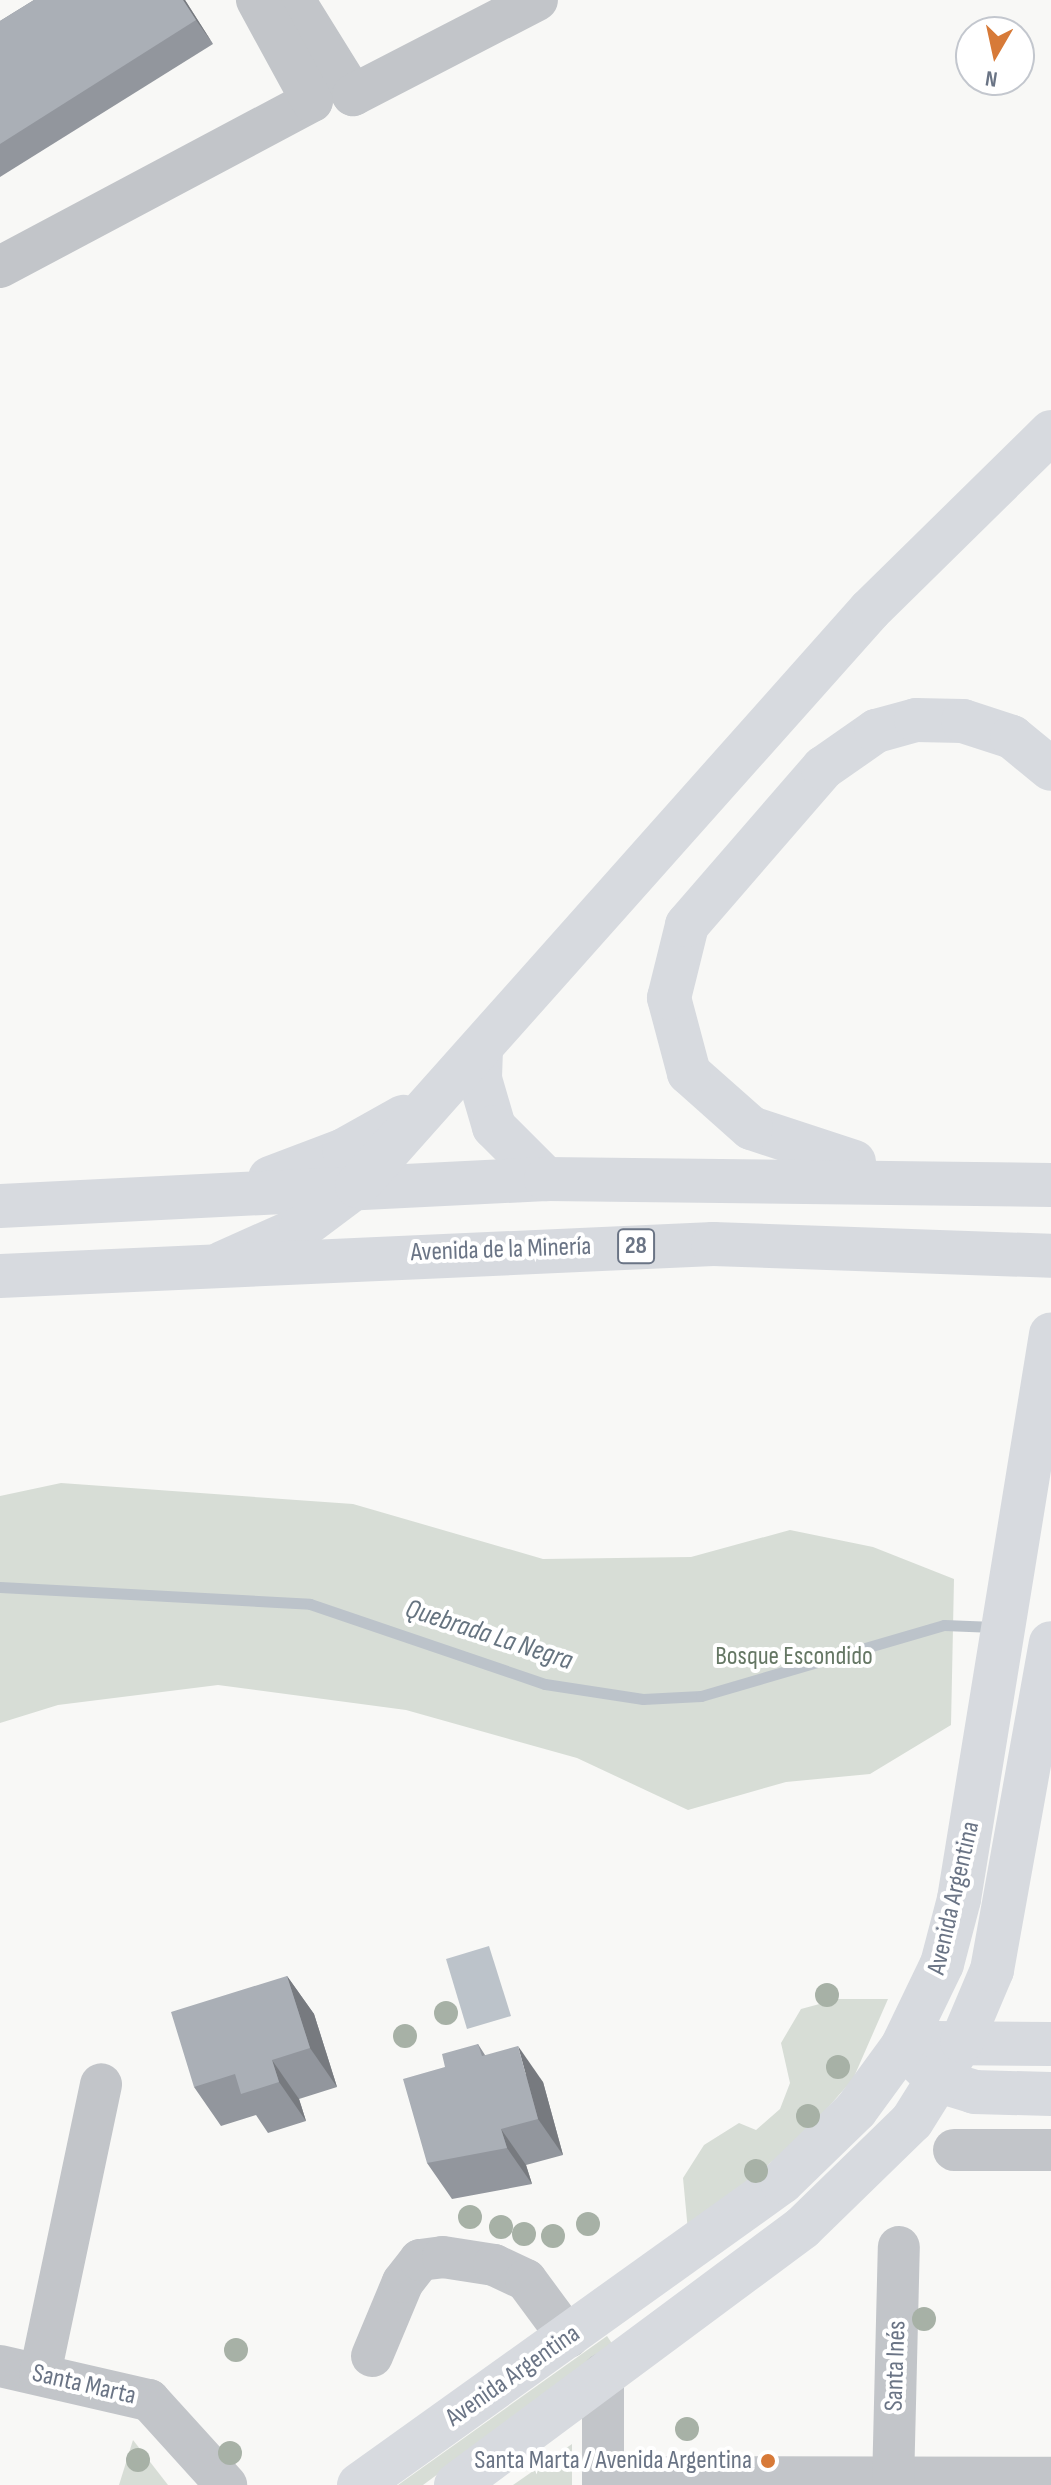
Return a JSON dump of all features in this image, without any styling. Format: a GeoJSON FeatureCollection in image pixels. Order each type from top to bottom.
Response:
{"type":"FeatureCollection","features":[{"type":"Feature","properties":{"kind":"main road"},"geometry":{"type":"LineString","coordinates":[[222,1263],[301,1228],[357,1186],[870,610],[1008,468],[1050,441]]}},
{"type":"Feature","properties":{"kind":"main road"},"geometry":{"type":"LineString","coordinates":[[918,1179],[776,1140],[712,1100],[674,1037],[669,998],[677,951],[709,894],[823,768],[876,731],[916,720],[963,721],[1012,737],[1051,769]]}},
{"type":"Feature","properties":{"kind":"main road"},"geometry":{"type":"LineString","coordinates":[[481,1049],[480,1079],[494,1127],[546,1179]]}},
{"type":"Feature","properties":{"kind":"main road"},"geometry":{"type":"LineString","coordinates":[[209,1194],[344,1150],[439,1094]]}},
{"type":"Feature","properties":{"kind":"main road"},"geometry":{"type":"LineString","coordinates":[[0,1206],[546,1179],[918,1179],[1051,1185]]}},
{"type":"Feature","properties":{"kind":"main road","name":"Avenida de la Minería"},"geometry":{"type":"LineString","coordinates":[[0,1276],[222,1263],[713,1244],[1051,1256]]}},
{"type":"Feature","properties":{"kind":"main road","name":"Avenida Argentina"},"geometry":{"type":"LineString","coordinates":[[359,2485],[809,2160],[902,2047],[942,1964],[965,1868],[1051,1334]]}},
{"type":"Feature","properties":{"kind":"main road","name":"Avenida Argentina"},"geometry":{"type":"LineString","coordinates":[[456,2485],[830,2204],[902,2134],[962,2041],[992,1970],[1013,1876],[1051,1643]]}},
{"type":"Feature","properties":{"kind":"main road"},"geometry":{"type":"LineString","coordinates":[[902,2047],[962,2041],[1051,2044]]}},
{"type":"Feature","properties":{"kind":"main road"},"geometry":{"type":"LineString","coordinates":[[902,2047],[939,2081],[974,2092],[1051,2094]]}},
{"type":"Feature","properties":{"kind":"street"},"geometry":{"type":"LineString","coordinates":[[0,267],[312,101],[257,0]]}},
{"type":"Feature","properties":{"kind":"street"},"geometry":{"type":"LineString","coordinates":[[294,0],[353,95],[537,0]]}},
{"type":"Feature","properties":{"kind":"street"},"geometry":{"type":"LineString","coordinates":[[40,2374],[101,2084]]}},
{"type":"Feature","properties":{"kind":"street"},"geometry":{"type":"LineString","coordinates":[[954,2150],[1051,2150]]}},
{"type":"Feature","properties":{"kind":"street","name":"Santa Inés"},"geometry":{"type":"LineString","coordinates":[[893,2481],[899,2247]]}},
{"type":"Feature","properties":{"kind":"street"},"geometry":{"type":"LineString","coordinates":[[372,2356],[403,2282],[420,2260],[443,2257],[494,2265],[526,2280],[568,2337]]}},
{"type":"Feature","properties":{"kind":"street","name":"Santa Marta"},"geometry":{"type":"LineString","coordinates":[[0,2366],[149,2400],[226,2485]]}},
{"type":"Feature","properties":{"kind":"street"},"geometry":{"type":"LineString","coordinates":[[603,2374],[603,2481],[1051,2478]]}},
{"type":"Feature","properties":{"kind":"green space","name":"Bosque Escondido"},"geometry":{"type":"Polygon","coordinates":[[[61,1483],[353,1504],[543,1559],[691,1557],[790,1530],[873,1547],[954,1579],[951,1725],[870,1774],[786,1782],[688,1810],[577,1758],[406,1710],[218,1685],[58,1705],[0,1723],[0,1496],[61,1483]]]}},
{"type":"Feature","properties":{"kind":"green space"},"geometry":{"type":"Polygon","coordinates":[[[838,1999],[888,1999],[853,2079],[803,2136],[688,2231],[683,2178],[704,2145],[739,2123],[756,2130],[780,2109],[790,2083],[781,2043],[801,2009],[838,1999]]]}},
{"type":"Feature","properties":{"kind":"green space"},"geometry":{"type":"Polygon","coordinates":[[[607,2336],[613,2345],[423,2485],[398,2485],[607,2336]]]}},
{"type":"Feature","properties":{"kind":"green space"},"geometry":{"type":"Polygon","coordinates":[[[133,2440],[168,2485],[119,2485],[133,2440]]]}},
{"type":"Feature","properties":{"kind":"green space"},"geometry":{"type":"Polygon","coordinates":[[[572,2444],[572,2485],[513,2485],[572,2444]]]}},
{"type":"Feature","properties":{"kind":"shaded area"},"geometry":{"type":"Polygon","coordinates":[[[489,1946],[511,2016],[467,2029],[446,1959],[489,1946]]]}},
{"type":"Feature","properties":{"kind":"building"},"geometry":{"type":"Polygon","coordinates":[[[34,0],[183,0],[196,20],[0,144],[0,21],[34,0]]]}},
{"type":"Feature","properties":{"kind":"building"},"geometry":{"type":"Polygon","coordinates":[[[287,1976],[310,2048],[272,2060],[279,2082],[241,2094],[235,2074],[194,2087],[171,2012],[287,1976]]]}},
{"type":"Feature","properties":{"kind":"building"},"geometry":{"type":"Polygon","coordinates":[[[478,2044],[482,2056],[518,2046],[538,2119],[501,2129],[507,2148],[427,2163],[403,2079],[445,2067],[442,2054],[478,2044]]]}},
{"type":"Feature","properties":{"kind":"waterway","name":"Quebrada La Negra"},"geometry":{"type":"LineString","coordinates":[[0,1587],[310,1604],[545,1684],[643,1699],[701,1696],[944,1625],[994,1627]]}},
{"type":"Feature","properties":{"kind":"place","name":"Santa Marta / Avenida Argentina"},"geometry":{"type":"Point","coordinates":[768,2461]}}]}
